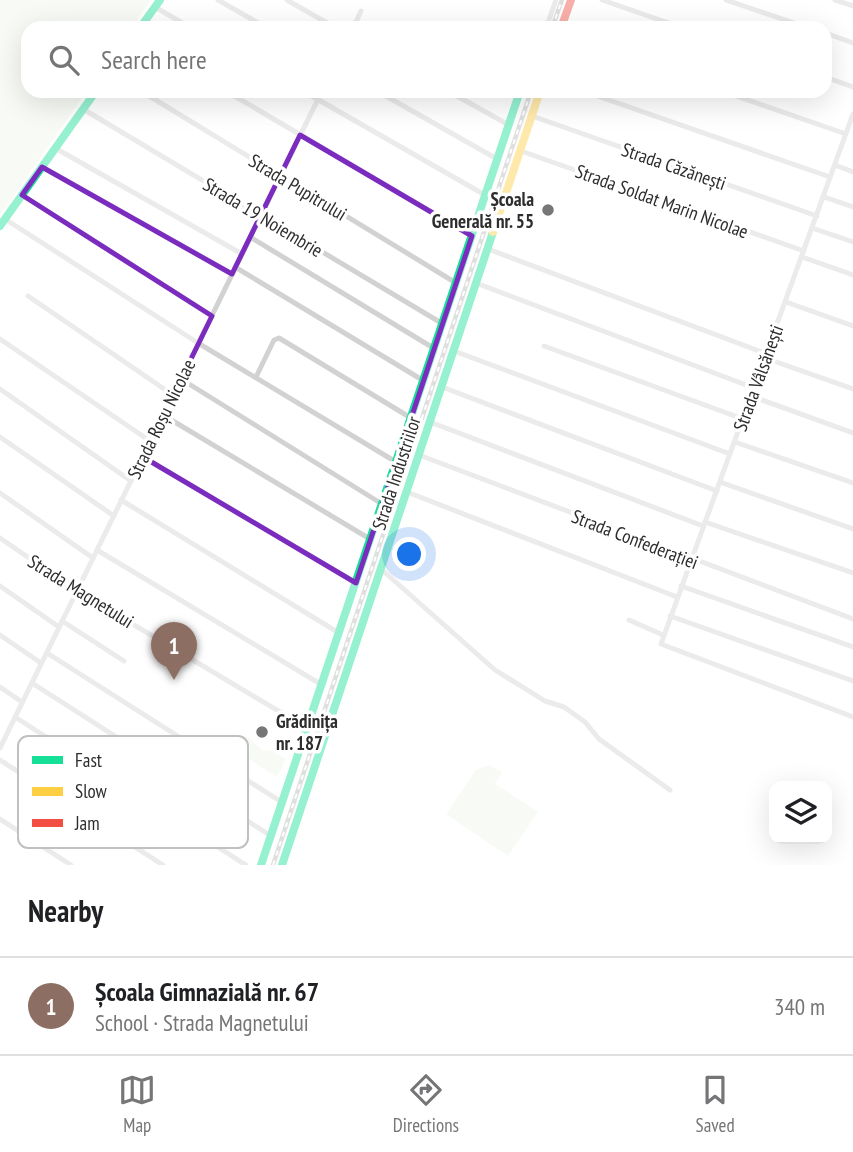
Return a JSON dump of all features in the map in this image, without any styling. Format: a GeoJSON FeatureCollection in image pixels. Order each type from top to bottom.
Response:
{"type":"FeatureCollection","features":[{"type":"Feature","properties":{"kind":"main road"},"geometry":{"type":"LineString","coordinates":[[564,21],[571,0]]}},
{"type":"Feature","properties":{"kind":"main road"},"geometry":{"type":"LineString","coordinates":[[145,21],[157,4]]}},
{"type":"Feature","properties":{"kind":"main road"},"geometry":{"type":"LineString","coordinates":[[2,222],[91,98]]}},
{"type":"Feature","properties":{"kind":"main road"},"geometry":{"type":"LineString","coordinates":[[261,865],[518,98]]}},
{"type":"Feature","properties":{"kind":"main road","name":"Strada Industriilor"},"geometry":{"type":"LineString","coordinates":[[282,865],[538,98]]}},
{"type":"Feature","properties":{"kind":"street"},"geometry":{"type":"LineString","coordinates":[[218,0],[255,21]]}},
{"type":"Feature","properties":{"kind":"street"},"geometry":{"type":"LineString","coordinates":[[287,0],[324,21]]}},
{"type":"Feature","properties":{"kind":"street"},"geometry":{"type":"LineString","coordinates":[[548,21],[555,0]]}},
{"type":"Feature","properties":{"kind":"street"},"geometry":{"type":"LineString","coordinates":[[602,0],[663,21]]}},
{"type":"Feature","properties":{"kind":"street"},"geometry":{"type":"LineString","coordinates":[[726,0],[788,21]]}},
{"type":"Feature","properties":{"kind":"street"},"geometry":{"type":"LineString","coordinates":[[835,0],[853,6]]}},
{"type":"Feature","properties":{"kind":"street"},"geometry":{"type":"LineString","coordinates":[[157,4],[181,21]]}},
{"type":"Feature","properties":{"kind":"street"},"geometry":{"type":"LineString","coordinates":[[356,21],[361,11]]}},
{"type":"Feature","properties":{"kind":"street"},"geometry":{"type":"LineString","coordinates":[[832,36],[853,43]]}},
{"type":"Feature","properties":{"kind":"street"},"geometry":{"type":"LineString","coordinates":[[832,80],[853,87]]}},
{"type":"Feature","properties":{"kind":"street","name":"Strada Pupitrului"},"geometry":{"type":"LineString","coordinates":[[152,98],[456,283]]}},
{"type":"Feature","properties":{"kind":"street"},"geometry":{"type":"LineString","coordinates":[[238,98],[472,236]]}},
{"type":"Feature","properties":{"kind":"street"},"geometry":{"type":"LineString","coordinates":[[389,98],[497,159]]}},
{"type":"Feature","properties":{"kind":"street"},"geometry":{"type":"LineString","coordinates":[[461,98],[509,125]]}},
{"type":"Feature","properties":{"kind":"street"},"geometry":{"type":"LineString","coordinates":[[603,98],[830,177]]}},
{"type":"Feature","properties":{"kind":"street"},"geometry":{"type":"LineString","coordinates":[[742,98],[846,134]]}},
{"type":"Feature","properties":{"kind":"street"},"geometry":{"type":"LineString","coordinates":[[318,99],[485,195]]}},
{"type":"Feature","properties":{"kind":"street","name":"Strada Roșu Nicolae"},"geometry":{"type":"LineString","coordinates":[[0,746],[318,99]]}},
{"type":"Feature","properties":{"kind":"street","name":"Strada 19 Noiembrie"},"geometry":{"type":"LineString","coordinates":[[83,109],[443,324]]}},
{"type":"Feature","properties":{"kind":"street","name":"Strada Căzănești"},"geometry":{"type":"LineString","coordinates":[[532,116],[817,216]]}},
{"type":"Feature","properties":{"kind":"street","name":"Strada Vâlsănești"},"geometry":{"type":"LineString","coordinates":[[662,638],[852,118]]}},
{"type":"Feature","properties":{"kind":"street"},"geometry":{"type":"LineString","coordinates":[[55,148],[242,254]]}},
{"type":"Feature","properties":{"kind":"street","name":"Strada Soldat Marin Nicolae"},"geometry":{"type":"LineString","coordinates":[[520,150],[853,275]]}},
{"type":"Feature","properties":{"kind":"street"},"geometry":{"type":"LineString","coordinates":[[835,165],[853,172]]}},
{"type":"Feature","properties":{"kind":"street"},"geometry":{"type":"LineString","coordinates":[[42,167],[232,274]]}},
{"type":"Feature","properties":{"kind":"street"},"geometry":{"type":"LineString","coordinates":[[22,195],[212,316]]}},
{"type":"Feature","properties":{"kind":"street"},"geometry":{"type":"LineString","coordinates":[[824,197],[853,207]]}},
{"type":"Feature","properties":{"kind":"street"},"geometry":{"type":"LineString","coordinates":[[2,222],[198,344],[396,462]]}},
{"type":"Feature","properties":{"kind":"street"},"geometry":{"type":"LineString","coordinates":[[813,228],[853,242]]}},
{"type":"Feature","properties":{"kind":"street"},"geometry":{"type":"LineString","coordinates":[[250,237],[435,349]]}},
{"type":"Feature","properties":{"kind":"street"},"geometry":{"type":"LineString","coordinates":[[488,249],[853,389]]}},
{"type":"Feature","properties":{"kind":"street"},"geometry":{"type":"LineString","coordinates":[[236,267],[424,381]]}},
{"type":"Feature","properties":{"kind":"street"},"geometry":{"type":"LineString","coordinates":[[476,284],[754,388]]}},
{"type":"Feature","properties":{"kind":"street"},"geometry":{"type":"LineString","coordinates":[[27,296],[173,395]]}},
{"type":"Feature","properties":{"kind":"street"},"geometry":{"type":"LineString","coordinates":[[786,302],[853,326]]}},
{"type":"Feature","properties":{"kind":"street"},"geometry":{"type":"LineString","coordinates":[[256,377],[274,340],[279,338],[411,418]]}},
{"type":"Feature","properties":{"kind":"street"},"geometry":{"type":"LineString","coordinates":[[0,339],[150,441]]}},
{"type":"Feature","properties":{"kind":"street"},"geometry":{"type":"LineString","coordinates":[[544,346],[743,419]]}},
{"type":"Feature","properties":{"kind":"street"},"geometry":{"type":"LineString","coordinates":[[454,351],[730,454]]}},
{"type":"Feature","properties":{"kind":"street"},"geometry":{"type":"LineString","coordinates":[[181,379],[382,504]]}},
{"type":"Feature","properties":{"kind":"street"},"geometry":{"type":"LineString","coordinates":[[442,387],[717,491]]}},
{"type":"Feature","properties":{"kind":"street"},"geometry":{"type":"LineString","coordinates":[[0,389],[131,481]]}},
{"type":"Feature","properties":{"kind":"street"},"geometry":{"type":"LineString","coordinates":[[751,396],[853,433]]}},
{"type":"Feature","properties":{"kind":"street"},"geometry":{"type":"LineString","coordinates":[[163,415],[370,540]]}},
{"type":"Feature","properties":{"kind":"street"},"geometry":{"type":"LineString","coordinates":[[430,422],[704,524],[853,573]]}},
{"type":"Feature","properties":{"kind":"street"},"geometry":{"type":"LineString","coordinates":[[0,437],[114,516]]}},
{"type":"Feature","properties":{"kind":"street"},"geometry":{"type":"LineString","coordinates":[[735,442],[853,483]]}},
{"type":"Feature","properties":{"kind":"street","name":"Strada Confederației"},"geometry":{"type":"LineString","coordinates":[[419,455],[690,560],[853,619]]}},
{"type":"Feature","properties":{"kind":"street"},"geometry":{"type":"LineString","coordinates":[[142,457],[356,583]]}},
{"type":"Feature","properties":{"kind":"street"},"geometry":{"type":"LineString","coordinates":[[720,482],[853,529]]}},
{"type":"Feature","properties":{"kind":"street"},"geometry":{"type":"LineString","coordinates":[[407,492],[677,597]]}},
{"type":"Feature","properties":{"kind":"street"},"geometry":{"type":"LineString","coordinates":[[0,493],[93,558]]}},
{"type":"Feature","properties":{"kind":"street"},"geometry":{"type":"LineString","coordinates":[[121,500],[339,633]]}},
{"type":"Feature","properties":{"kind":"street","name":"Strada Magnetului"},"geometry":{"type":"LineString","coordinates":[[0,538],[77,591],[308,729]]}},
{"type":"Feature","properties":{"kind":"street"},"geometry":{"type":"LineString","coordinates":[[97,550],[322,685]]}},
{"type":"Feature","properties":{"kind":"street"},"geometry":{"type":"LineString","coordinates":[[381,569],[495,670],[545,701],[564,707],[585,722],[599,739],[670,790]]}},
{"type":"Feature","properties":{"kind":"street"},"geometry":{"type":"LineString","coordinates":[[377,582],[396,584]]}},
{"type":"Feature","properties":{"kind":"street"},"geometry":{"type":"LineString","coordinates":[[0,586],[124,661]]}},
{"type":"Feature","properties":{"kind":"street"},"geometry":{"type":"LineString","coordinates":[[681,586],[853,647]]}},
{"type":"Feature","properties":{"kind":"street"},"geometry":{"type":"LineString","coordinates":[[670,616],[853,681]]}},
{"type":"Feature","properties":{"kind":"street"},"geometry":{"type":"LineString","coordinates":[[629,620],[662,638],[663,646],[853,716]]}},
{"type":"Feature","properties":{"kind":"street"},"geometry":{"type":"LineString","coordinates":[[0,635],[41,663]]}},
{"type":"Feature","properties":{"kind":"street"},"geometry":{"type":"LineString","coordinates":[[47,653],[178,736]]}},
{"type":"Feature","properties":{"kind":"street"},"geometry":{"type":"LineString","coordinates":[[32,683],[115,736]]}},
{"type":"Feature","properties":{"kind":"street"},"geometry":{"type":"LineString","coordinates":[[0,687],[22,702]]}},
{"type":"Feature","properties":{"kind":"street"},"geometry":{"type":"LineString","coordinates":[[15,717],[45,736]]}},
{"type":"Feature","properties":{"kind":"street"},"geometry":{"type":"LineString","coordinates":[[0,760],[18,772]]}},
{"type":"Feature","properties":{"kind":"street"},"geometry":{"type":"LineString","coordinates":[[248,781],[283,803]]}},
{"type":"Feature","properties":{"kind":"street"},"geometry":{"type":"LineString","coordinates":[[0,819],[18,831]]}},
{"type":"Feature","properties":{"kind":"street"},"geometry":{"type":"LineString","coordinates":[[248,821],[272,836]]}},
{"type":"Feature","properties":{"kind":"street"},"geometry":{"type":"LineString","coordinates":[[45,848],[71,865]]}},
{"type":"Feature","properties":{"kind":"street"},"geometry":{"type":"LineString","coordinates":[[137,848],[163,865]]}},
{"type":"Feature","properties":{"kind":"street"},"geometry":{"type":"LineString","coordinates":[[219,848],[246,865]]}},
{"type":"Feature","properties":{"kind":"highlighted area"},"geometry":{"type":"Polygon","coordinates":[[[300,135],[472,236],[356,583],[143,457],[212,316],[22,195],[42,167],[232,274],[300,135]]]}},
{"type":"Feature","properties":{"kind":"shaded area"},"geometry":{"type":"Polygon","coordinates":[[[0,0],[151,0],[136,21],[21,21],[21,98],[82,98],[0,215],[0,0]]]}},
{"type":"Feature","properties":{"kind":"shaded area"},"geometry":{"type":"Polygon","coordinates":[[[248,738],[264,751],[271,750],[286,759],[277,777],[248,759],[248,738]]]}},
{"type":"Feature","properties":{"kind":"shaded area"},"geometry":{"type":"Polygon","coordinates":[[[489,765],[502,772],[495,784],[538,812],[508,856],[446,814],[476,770],[489,765]]]}},
{"type":"Feature","properties":{"kind":"railway"},"geometry":{"type":"LineString","coordinates":[[554,21],[562,0]]}},
{"type":"Feature","properties":{"kind":"railway"},"geometry":{"type":"LineString","coordinates":[[273,865],[529,98]]}},
{"type":"Feature","properties":{"kind":"traffic: fast"},"geometry":{"type":"LineString","coordinates":[[145,21],[160,0]]}},
{"type":"Feature","properties":{"kind":"traffic: fast"},"geometry":{"type":"LineString","coordinates":[[0,226],[91,98]]}},
{"type":"Feature","properties":{"kind":"traffic: fast"},"geometry":{"type":"LineString","coordinates":[[261,865],[518,98]]}},
{"type":"Feature","properties":{"kind":"traffic: fast"},"geometry":{"type":"LineString","coordinates":[[282,865],[493,232]]}},
{"type":"Feature","properties":{"kind":"traffic: slow"},"geometry":{"type":"LineString","coordinates":[[493,232],[538,98]]}},
{"type":"Feature","properties":{"kind":"traffic: jam"},"geometry":{"type":"LineString","coordinates":[[564,21],[571,0]]}},
{"type":"Feature","properties":{"kind":"place","name":"Școala Generală nr. 55"},"geometry":{"type":"Point","coordinates":[548,210]}},
{"type":"Feature","properties":{"kind":"place","name":"Școala Gimnazială nr. 67"},"geometry":{"type":"Point","coordinates":[174,680]}},
{"type":"Feature","properties":{"kind":"place","name":"Grădinița nr. 187"},"geometry":{"type":"Point","coordinates":[262,732]}}]}
